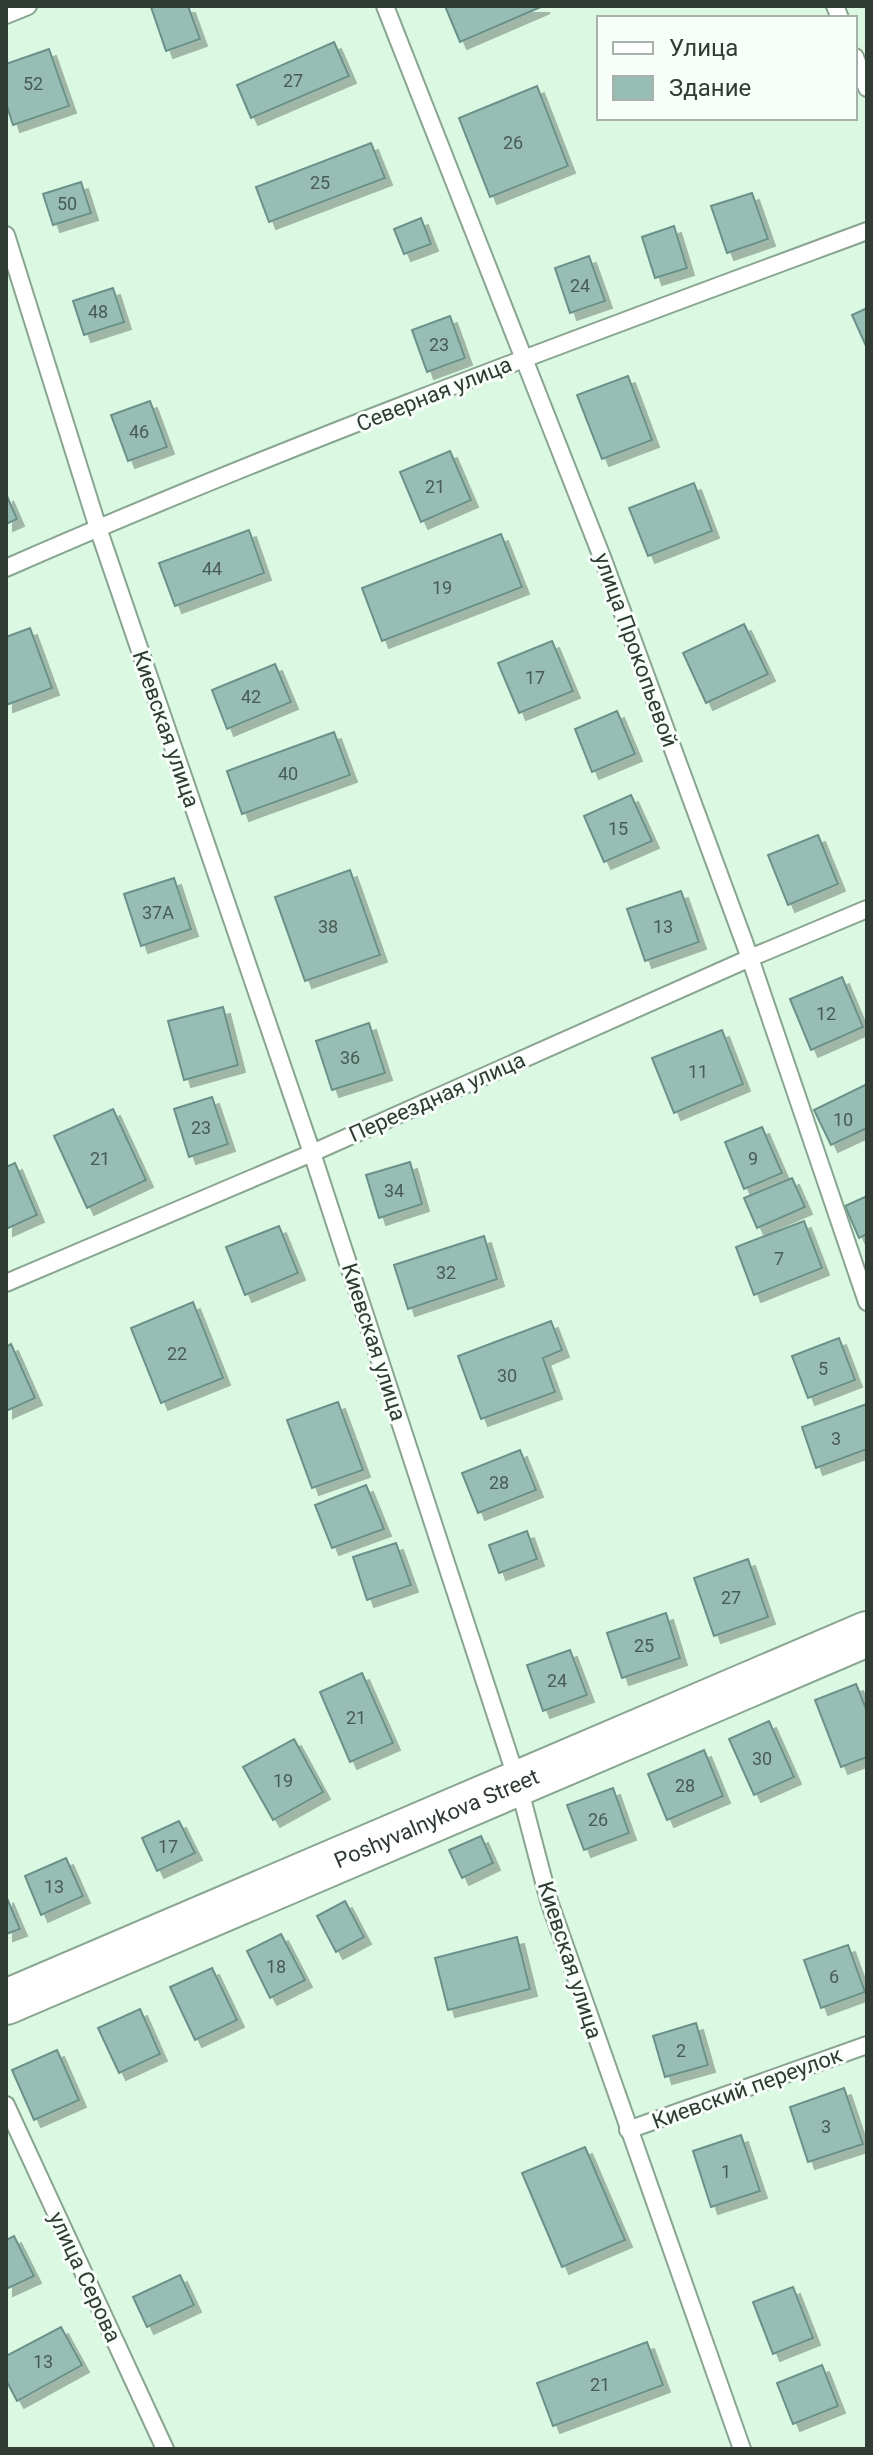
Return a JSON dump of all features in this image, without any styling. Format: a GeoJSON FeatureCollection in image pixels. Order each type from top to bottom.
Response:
{"type":"FeatureCollection","features":[{"type":"Feature","properties":{"kind":"main road","name":"Poshyvalnykova Street"},"geometry":{"type":"LineString","coordinates":[[6,2002],[867,1634]]}},
{"type":"Feature","properties":{"kind":"lane"},"geometry":{"type":"LineString","coordinates":[[6,15],[28,6]]}},
{"type":"Feature","properties":{"kind":"lane","name":"улица Прокопьевой"},"geometry":{"type":"LineString","coordinates":[[385,6],[602,557],[750,958],[867,1302]]}},
{"type":"Feature","properties":{"kind":"lane"},"geometry":{"type":"LineString","coordinates":[[857,62],[867,88]]}},
{"type":"Feature","properties":{"kind":"lane","name":"Северная улица"},"geometry":{"type":"LineString","coordinates":[[6,568],[98,528],[523,359],[867,231]]}},
{"type":"Feature","properties":{"kind":"lane","name":"Киевская улица"},"geometry":{"type":"LineString","coordinates":[[6,235],[98,528],[312,1153],[518,1783],[549,1901],[742,2449]]}},
{"type":"Feature","properties":{"kind":"lane","name":"Переездная улица"},"geometry":{"type":"LineString","coordinates":[[6,1283],[312,1153],[867,909]]}},
{"type":"Feature","properties":{"kind":"lane","name":"Киевский переулок"},"geometry":{"type":"LineString","coordinates":[[628,2130],[867,2045]]}},
{"type":"Feature","properties":{"kind":"lane","name":"улица Серова"},"geometry":{"type":"LineString","coordinates":[[6,2105],[165,2449]]}},
{"type":"Feature","properties":{"kind":"building"},"geometry":{"type":"Polygon","coordinates":[[[188,6],[200,39],[166,51],[151,7],[188,6]]]}},
{"type":"Feature","properties":{"kind":"building"},"geometry":{"type":"Polygon","coordinates":[[[445,6],[543,6],[460,42],[445,6]]]}},
{"type":"Feature","properties":{"kind":"building"},"geometry":{"type":"Polygon","coordinates":[[[334,42],[349,76],[251,118],[237,85],[334,42]]]}},
{"type":"Feature","properties":{"kind":"building"},"geometry":{"type":"Polygon","coordinates":[[[49,49],[69,106],[13,125],[6,103],[6,64],[49,49]]]}},
{"type":"Feature","properties":{"kind":"building"},"geometry":{"type":"Polygon","coordinates":[[[537,86],[568,166],[490,197],[459,118],[537,86]]]}},
{"type":"Feature","properties":{"kind":"building"},"geometry":{"type":"Polygon","coordinates":[[[371,143],[385,178],[269,222],[256,187],[371,143]]]}},
{"type":"Feature","properties":{"kind":"building"},"geometry":{"type":"Polygon","coordinates":[[[81,182],[91,213],[53,225],[43,194],[81,182]]]}},
{"type":"Feature","properties":{"kind":"building"},"geometry":{"type":"Polygon","coordinates":[[[752,193],[768,239],[727,253],[711,206],[752,193]]]}},
{"type":"Feature","properties":{"kind":"building"},"geometry":{"type":"Polygon","coordinates":[[[421,218],[431,244],[404,254],[394,229],[421,218]]]}},
{"type":"Feature","properties":{"kind":"building"},"geometry":{"type":"Polygon","coordinates":[[[674,226],[687,268],[655,278],[642,237],[674,226]]]}},
{"type":"Feature","properties":{"kind":"building"},"geometry":{"type":"Polygon","coordinates":[[[589,256],[605,301],[570,313],[555,268],[589,256]]]}},
{"type":"Feature","properties":{"kind":"building"},"geometry":{"type":"Polygon","coordinates":[[[113,288],[124,322],[84,335],[73,301],[113,288]]]}},
{"type":"Feature","properties":{"kind":"building"},"geometry":{"type":"Polygon","coordinates":[[[867,308],[867,348],[852,315],[867,308]]]}},
{"type":"Feature","properties":{"kind":"building"},"geometry":{"type":"Polygon","coordinates":[[[450,316],[465,358],[427,372],[412,330],[450,316]]]}},
{"type":"Feature","properties":{"kind":"building"},"geometry":{"type":"Polygon","coordinates":[[[628,376],[652,440],[602,459],[577,395],[628,376]]]}},
{"type":"Feature","properties":{"kind":"building"},"geometry":{"type":"Polygon","coordinates":[[[150,401],[167,447],[128,461],[111,415],[150,401]]]}},
{"type":"Feature","properties":{"kind":"building"},"geometry":{"type":"Polygon","coordinates":[[[450,451],[471,500],[421,522],[400,472],[450,451]]]}},
{"type":"Feature","properties":{"kind":"building"},"geometry":{"type":"Polygon","coordinates":[[[694,483],[712,531],[648,556],[629,508],[694,483]]]}},
{"type":"Feature","properties":{"kind":"building"},"geometry":{"type":"Polygon","coordinates":[[[6,494],[17,519],[6,524],[6,494]]]}},
{"type":"Feature","properties":{"kind":"building"},"geometry":{"type":"Polygon","coordinates":[[[249,530],[264,573],[175,606],[159,563],[249,530]]]}},
{"type":"Feature","properties":{"kind":"building"},"geometry":{"type":"Polygon","coordinates":[[[501,534],[522,587],[382,641],[362,588],[501,534]]]}},
{"type":"Feature","properties":{"kind":"building"},"geometry":{"type":"Polygon","coordinates":[[[744,624],[768,674],[706,703],[683,653],[744,624]]]}},
{"type":"Feature","properties":{"kind":"building"},"geometry":{"type":"Polygon","coordinates":[[[30,628],[52,688],[6,705],[6,637],[30,628]]]}},
{"type":"Feature","properties":{"kind":"building"},"geometry":{"type":"Polygon","coordinates":[[[552,641],[573,691],[519,713],[498,663],[552,641]]]}},
{"type":"Feature","properties":{"kind":"building"},"geometry":{"type":"Polygon","coordinates":[[[275,664],[291,702],[227,729],[212,690],[275,664]]]}},
{"type":"Feature","properties":{"kind":"building"},"geometry":{"type":"Polygon","coordinates":[[[617,711],[635,754],[592,772],[575,729],[617,711]]]}},
{"type":"Feature","properties":{"kind":"building"},"geometry":{"type":"Polygon","coordinates":[[[334,732],[350,775],[242,814],[227,771],[334,732]]]}},
{"type":"Feature","properties":{"kind":"building"},"geometry":{"type":"Polygon","coordinates":[[[631,795],[652,841],[604,862],[584,816],[631,795]]]}},
{"type":"Feature","properties":{"kind":"building"},"geometry":{"type":"Polygon","coordinates":[[[818,835],[838,884],[788,905],[768,855],[818,835]]]}},
{"type":"Feature","properties":{"kind":"building"},"geometry":{"type":"Polygon","coordinates":[[[350,870],[380,955],[305,981],[275,897],[350,870]]]}},
{"type":"Feature","properties":{"kind":"building"},"geometry":{"type":"Polygon","coordinates":[[[174,878],[191,929],[141,946],[124,894],[174,878]]]}},
{"type":"Feature","properties":{"kind":"building"},"geometry":{"type":"Polygon","coordinates":[[[681,891],[699,942],[645,961],[627,909],[681,891]]]}},
{"type":"Feature","properties":{"kind":"building"},"geometry":{"type":"Polygon","coordinates":[[[842,977],[863,1027],[811,1050],[790,999],[842,977]]]}},
{"type":"Feature","properties":{"kind":"building"},"geometry":{"type":"Polygon","coordinates":[[[223,1007],[238,1065],[184,1080],[168,1021],[223,1007]]]}},
{"type":"Feature","properties":{"kind":"building"},"geometry":{"type":"Polygon","coordinates":[[[369,1023],[385,1073],[332,1090],[316,1041],[369,1023]]]}},
{"type":"Feature","properties":{"kind":"building"},"geometry":{"type":"Polygon","coordinates":[[[722,1030],[743,1084],[674,1113],[652,1058],[722,1030]]]}},
{"type":"Feature","properties":{"kind":"building"},"geometry":{"type":"Polygon","coordinates":[[[867,1084],[867,1128],[831,1145],[814,1110],[867,1084]]]}},
{"type":"Feature","properties":{"kind":"building"},"geometry":{"type":"Polygon","coordinates":[[[212,1097],[228,1144],[189,1157],[174,1109],[212,1097]]]}},
{"type":"Feature","properties":{"kind":"building"},"geometry":{"type":"Polygon","coordinates":[[[113,1109],[146,1180],[87,1208],[54,1136],[113,1109]]]}},
{"type":"Feature","properties":{"kind":"building"},"geometry":{"type":"Polygon","coordinates":[[[762,1127],[782,1173],[744,1189],[725,1142],[762,1127]]]}},
{"type":"Feature","properties":{"kind":"building"},"geometry":{"type":"Polygon","coordinates":[[[410,1162],[422,1204],[379,1218],[366,1175],[410,1162]]]}},
{"type":"Feature","properties":{"kind":"building"},"geometry":{"type":"Polygon","coordinates":[[[15,1163],[37,1215],[6,1229],[6,1167],[15,1163]]]}},
{"type":"Feature","properties":{"kind":"building"},"geometry":{"type":"Polygon","coordinates":[[[792,1178],[805,1207],[757,1228],[744,1198],[792,1178]]]}},
{"type":"Feature","properties":{"kind":"building"},"geometry":{"type":"Polygon","coordinates":[[[867,1196],[867,1234],[859,1238],[845,1206],[867,1196]]]}},
{"type":"Feature","properties":{"kind":"building"},"geometry":{"type":"Polygon","coordinates":[[[804,1221],[822,1268],[754,1295],[736,1247],[804,1221]]]}},
{"type":"Feature","properties":{"kind":"building"},"geometry":{"type":"Polygon","coordinates":[[[279,1226],[298,1273],[245,1295],[226,1247],[279,1226]]]}},
{"type":"Feature","properties":{"kind":"building"},"geometry":{"type":"Polygon","coordinates":[[[484,1236],[497,1279],[408,1309],[394,1265],[484,1236]]]}},
{"type":"Feature","properties":{"kind":"building"},"geometry":{"type":"Polygon","coordinates":[[[193,1302],[223,1378],[161,1403],[131,1328],[193,1302]]]}},
{"type":"Feature","properties":{"kind":"building"},"geometry":{"type":"Polygon","coordinates":[[[551,1321],[562,1350],[543,1358],[555,1392],[481,1419],[458,1356],[551,1321]]]}},
{"type":"Feature","properties":{"kind":"building"},"geometry":{"type":"Polygon","coordinates":[[[839,1338],[855,1380],[808,1398],[792,1356],[839,1338]]]}},
{"type":"Feature","properties":{"kind":"building"},"geometry":{"type":"Polygon","coordinates":[[[11,1344],[35,1398],[6,1411],[6,1347],[11,1344]]]}},
{"type":"Feature","properties":{"kind":"building"},"geometry":{"type":"Polygon","coordinates":[[[338,1402],[363,1470],[312,1488],[287,1420],[338,1402]]]}},
{"type":"Feature","properties":{"kind":"building"},"geometry":{"type":"Polygon","coordinates":[[[867,1404],[867,1449],[816,1468],[802,1427],[867,1404]]]}},
{"type":"Feature","properties":{"kind":"building"},"geometry":{"type":"Polygon","coordinates":[[[520,1450],[536,1490],[478,1513],[462,1473],[520,1450]]]}},
{"type":"Feature","properties":{"kind":"building"},"geometry":{"type":"Polygon","coordinates":[[[366,1485],[384,1529],[332,1548],[315,1505],[366,1485]]]}},
{"type":"Feature","properties":{"kind":"building"},"geometry":{"type":"Polygon","coordinates":[[[527,1531],[537,1559],[499,1573],[489,1545],[527,1531]]]}},
{"type":"Feature","properties":{"kind":"building"},"geometry":{"type":"Polygon","coordinates":[[[396,1543],[411,1585],[367,1600],[353,1557],[396,1543]]]}},
{"type":"Feature","properties":{"kind":"building"},"geometry":{"type":"Polygon","coordinates":[[[748,1559],[768,1617],[714,1636],[694,1578],[748,1559]]]}},
{"type":"Feature","properties":{"kind":"building"},"geometry":{"type":"Polygon","coordinates":[[[666,1613],[680,1658],[622,1678],[607,1633],[666,1613]]]}},
{"type":"Feature","properties":{"kind":"building"},"geometry":{"type":"Polygon","coordinates":[[[570,1650],[587,1695],[543,1711],[527,1665],[570,1650]]]}},
{"type":"Feature","properties":{"kind":"building"},"geometry":{"type":"Polygon","coordinates":[[[362,1673],[393,1743],[350,1762],[320,1692],[362,1673]]]}},
{"type":"Feature","properties":{"kind":"building"},"geometry":{"type":"Polygon","coordinates":[[[856,1684],[867,1711],[867,1757],[841,1767],[815,1700],[856,1684]]]}},
{"type":"Feature","properties":{"kind":"building"},"geometry":{"type":"Polygon","coordinates":[[[769,1721],[794,1777],[754,1795],[729,1739],[769,1721]]]}},
{"type":"Feature","properties":{"kind":"building"},"geometry":{"type":"Polygon","coordinates":[[[294,1739],[323,1792],[273,1820],[243,1767],[294,1739]]]}},
{"type":"Feature","properties":{"kind":"building"},"geometry":{"type":"Polygon","coordinates":[[[704,1750],[723,1796],[667,1820],[648,1774],[704,1750]]]}},
{"type":"Feature","properties":{"kind":"building"},"geometry":{"type":"Polygon","coordinates":[[[613,1788],[629,1833],[584,1850],[567,1805],[613,1788]]]}},
{"type":"Feature","properties":{"kind":"building"},"geometry":{"type":"Polygon","coordinates":[[[179,1821],[195,1853],[157,1871],[142,1838],[179,1821]]]}},
{"type":"Feature","properties":{"kind":"building"},"geometry":{"type":"Polygon","coordinates":[[[481,1836],[493,1863],[462,1878],[449,1850],[481,1836]]]}},
{"type":"Feature","properties":{"kind":"building"},"geometry":{"type":"Polygon","coordinates":[[[66,1858],[83,1896],[41,1915],[25,1876],[66,1858]]]}},
{"type":"Feature","properties":{"kind":"building"},"geometry":{"type":"Polygon","coordinates":[[[6,1896],[20,1929],[6,1934],[6,1896]]]}},
{"type":"Feature","properties":{"kind":"building"},"geometry":{"type":"Polygon","coordinates":[[[345,1901],[364,1937],[336,1952],[317,1916],[345,1901]]]}},
{"type":"Feature","properties":{"kind":"building"},"geometry":{"type":"Polygon","coordinates":[[[281,1934],[305,1980],[270,1998],[247,1951],[281,1934]]]}},
{"type":"Feature","properties":{"kind":"building"},"geometry":{"type":"Polygon","coordinates":[[[517,1937],[530,1989],[448,2010],[435,1958],[517,1937]]]}},
{"type":"Feature","properties":{"kind":"building"},"geometry":{"type":"Polygon","coordinates":[[[848,1945],[865,1992],[821,2008],[804,1960],[848,1945]]]}},
{"type":"Feature","properties":{"kind":"building"},"geometry":{"type":"Polygon","coordinates":[[[212,1968],[237,2020],[195,2040],[170,1987],[212,1968]]]}},
{"type":"Feature","properties":{"kind":"building"},"geometry":{"type":"Polygon","coordinates":[[[140,2009],[160,2054],[119,2073],[98,2028],[140,2009]]]}},
{"type":"Feature","properties":{"kind":"building"},"geometry":{"type":"Polygon","coordinates":[[[696,2023],[708,2065],[665,2077],[653,2036],[696,2023]]]}},
{"type":"Feature","properties":{"kind":"building"},"geometry":{"type":"Polygon","coordinates":[[[57,2050],[79,2100],[34,2120],[12,2070],[57,2050]]]}},
{"type":"Feature","properties":{"kind":"building"},"geometry":{"type":"Polygon","coordinates":[[[844,2088],[863,2144],[808,2162],[790,2107],[844,2088]]]}},
{"type":"Feature","properties":{"kind":"building"},"geometry":{"type":"Polygon","coordinates":[[[741,2135],[760,2191],[711,2207],[693,2151],[741,2135]]]}},
{"type":"Feature","properties":{"kind":"building"},"geometry":{"type":"Polygon","coordinates":[[[585,2147],[625,2240],[562,2267],[522,2173],[585,2147]]]}},
{"type":"Feature","properties":{"kind":"building"},"geometry":{"type":"Polygon","coordinates":[[[14,2236],[34,2276],[6,2289],[6,2240],[14,2236]]]}},
{"type":"Feature","properties":{"kind":"building"},"geometry":{"type":"Polygon","coordinates":[[[180,2275],[194,2305],[147,2327],[133,2297],[180,2275]]]}},
{"type":"Feature","properties":{"kind":"building"},"geometry":{"type":"Polygon","coordinates":[[[793,2287],[813,2338],[773,2354],[753,2302],[793,2287]]]}},
{"type":"Feature","properties":{"kind":"building"},"geometry":{"type":"Polygon","coordinates":[[[61,2327],[82,2365],[17,2401],[6,2380],[6,2356],[61,2327]]]}},
{"type":"Feature","properties":{"kind":"building"},"geometry":{"type":"Polygon","coordinates":[[[647,2342],[663,2385],[553,2426],[537,2383],[647,2342]]]}},
{"type":"Feature","properties":{"kind":"building"},"geometry":{"type":"Polygon","coordinates":[[[822,2365],[838,2406],[793,2424],[777,2383],[822,2365]]]}}]}
